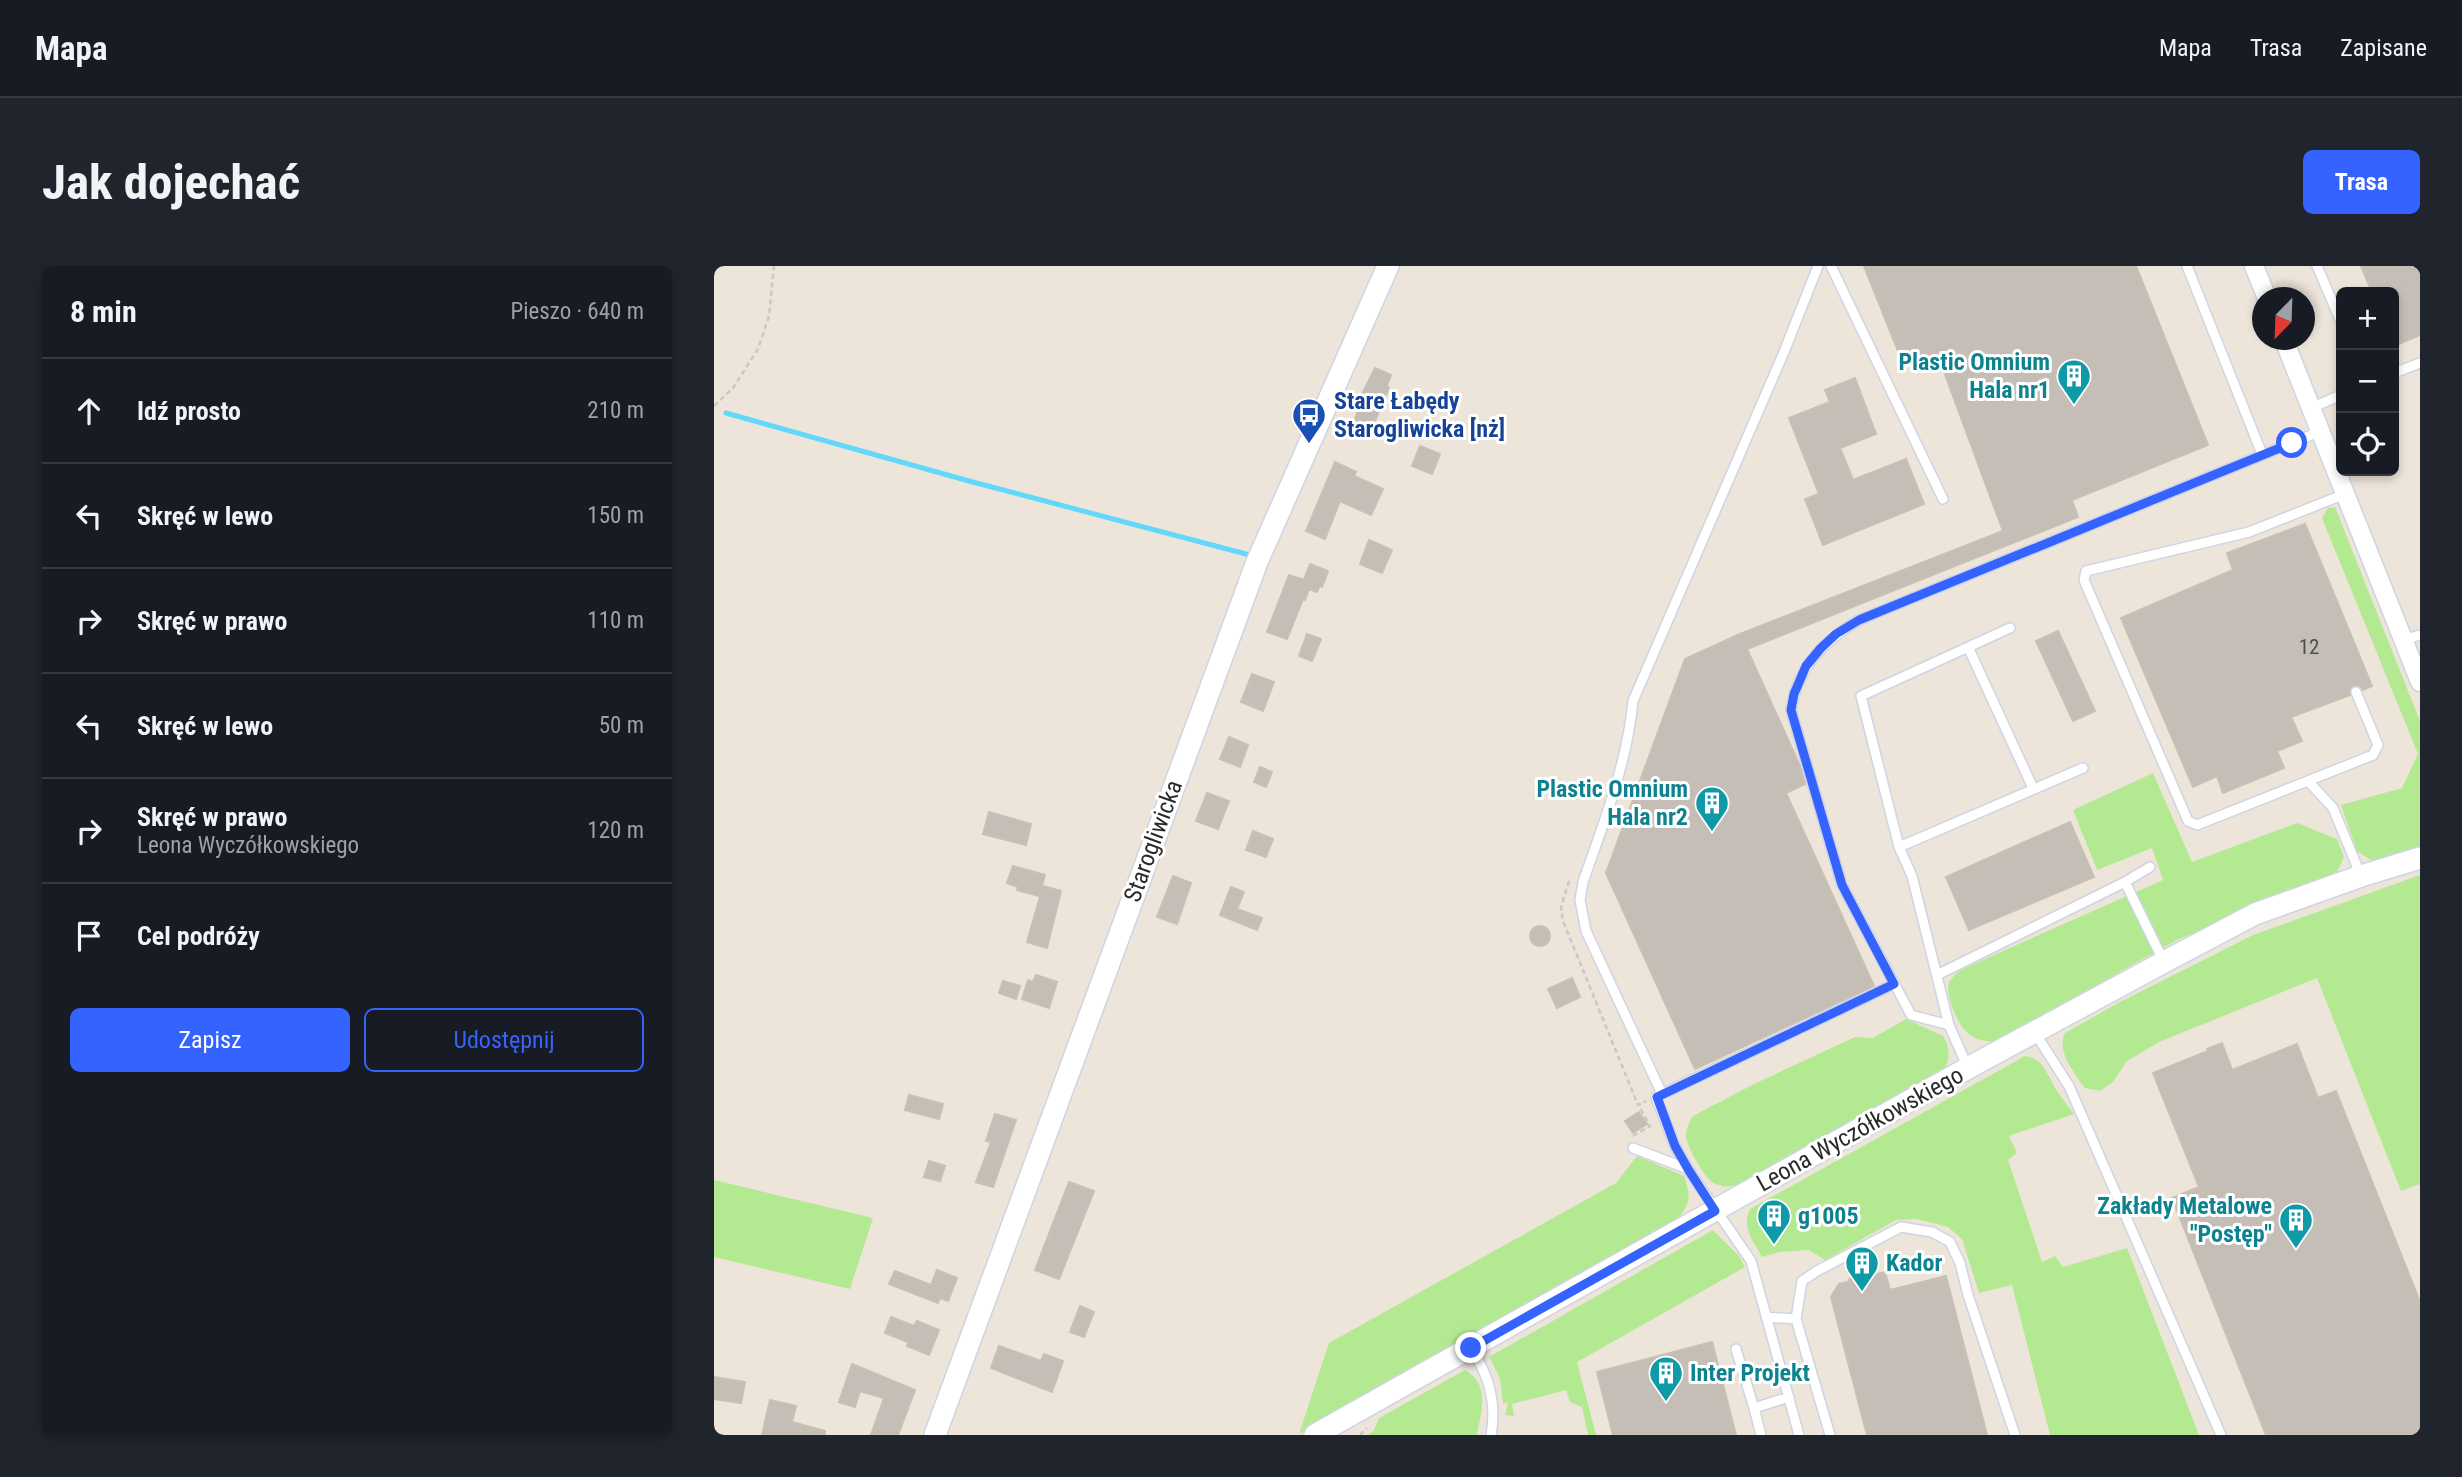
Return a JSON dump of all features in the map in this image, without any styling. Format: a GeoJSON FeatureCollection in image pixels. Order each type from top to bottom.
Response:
{"type":"FeatureCollection","features":[{"type":"Feature","properties":{"kind":"street","name":"Starogliwicka"},"geometry":{"type":"LineString","coordinates":[[937,1430],[1257,562],[1388,266]]}},
{"type":"Feature","properties":{"kind":"street"},"geometry":{"type":"LineString","coordinates":[[2254,266],[2263,287]]}},
{"type":"Feature","properties":{"kind":"street"},"geometry":{"type":"LineString","coordinates":[[2288,350],[2345,494],[2412,637],[2420,682]]}},
{"type":"Feature","properties":{"kind":"street","name":"Leona Wyczółkowskiego"},"geometry":{"type":"LineString","coordinates":[[1315,1435],[1341,1429],[1471,1348],[1968,1068],[2164,961],[2255,914],[2420,858]]}},
{"type":"Feature","properties":{"kind":"lane"},"geometry":{"type":"LineString","coordinates":[[1662,1094],[1586,931],[1580,900],[1583,882],[1619,778],[1633,701],[1784,352],[1818,266]]}},
{"type":"Feature","properties":{"kind":"lane"},"geometry":{"type":"LineString","coordinates":[[1831,266],[1943,499]]}},
{"type":"Feature","properties":{"kind":"lane"},"geometry":{"type":"LineString","coordinates":[[2187,266],[2262,454]]}},
{"type":"Feature","properties":{"kind":"lane"},"geometry":{"type":"LineString","coordinates":[[2317,266],[2336,310]]}},
{"type":"Feature","properties":{"kind":"lane"},"geometry":{"type":"LineString","coordinates":[[2399,371],[2420,363]]}},
{"type":"Feature","properties":{"kind":"lane"},"geometry":{"type":"LineString","coordinates":[[2311,408],[2336,398]]}},
{"type":"Feature","properties":{"kind":"lane"},"geometry":{"type":"LineString","coordinates":[[1949,1025],[1911,1014],[1842,885],[1791,710],[1794,694],[1806,666],[1836,634],[1859,620],[2321,431]]}},
{"type":"Feature","properties":{"kind":"lane"},"geometry":{"type":"LineString","coordinates":[[2345,494],[2249,532],[2086,571],[2084,580],[2188,821],[2197,825],[2373,755],[2378,745],[2356,692]]}},
{"type":"Feature","properties":{"kind":"lane"},"geometry":{"type":"LineString","coordinates":[[1968,1068],[1949,1025],[1912,876],[1899,847],[1861,696],[2010,628]]}},
{"type":"Feature","properties":{"kind":"lane"},"geometry":{"type":"LineString","coordinates":[[1968,647],[2033,788]]}},
{"type":"Feature","properties":{"kind":"lane"},"geometry":{"type":"LineString","coordinates":[[1899,847],[2083,768]]}},
{"type":"Feature","properties":{"kind":"lane"},"geometry":{"type":"LineString","coordinates":[[2308,781],[2333,808],[2361,876]]}},
{"type":"Feature","properties":{"kind":"lane"},"geometry":{"type":"LineString","coordinates":[[1937,975],[2150,867]]}},
{"type":"Feature","properties":{"kind":"lane"},"geometry":{"type":"LineString","coordinates":[[2124,882],[2164,961]]}},
{"type":"Feature","properties":{"kind":"lane"},"geometry":{"type":"LineString","coordinates":[[1799,1435],[1751,1261],[1688,1169],[1675,1146],[1657,1097],[1894,984]]}},
{"type":"Feature","properties":{"kind":"lane"},"geometry":{"type":"LineString","coordinates":[[2034,1032],[2070,1086],[2221,1435]]}},
{"type":"Feature","properties":{"kind":"lane"},"geometry":{"type":"LineString","coordinates":[[1629,1144],[1688,1169]]}},
{"type":"Feature","properties":{"kind":"lane"},"geometry":{"type":"LineString","coordinates":[[1830,1435],[1796,1319],[1802,1281],[1901,1227],[1932,1232],[1950,1242],[1961,1263],[1968,1295],[2015,1435]]}},
{"type":"Feature","properties":{"kind":"lane"},"geometry":{"type":"LineString","coordinates":[[1766,1317],[1796,1319]]}},
{"type":"Feature","properties":{"kind":"lane"},"geometry":{"type":"LineString","coordinates":[[1471,1348],[1488,1382],[1495,1408],[1491,1435]]}},
{"type":"Feature","properties":{"kind":"lane"},"geometry":{"type":"LineString","coordinates":[[1736,1349],[1760,1435]]}},
{"type":"Feature","properties":{"kind":"lane"},"geometry":{"type":"LineString","coordinates":[[1754,1408],[1789,1397]]}},
{"type":"Feature","properties":{"kind":"path"},"geometry":{"type":"LineString","coordinates":[[714,406],[733,388],[758,349],[769,316],[774,266]]}},
{"type":"Feature","properties":{"kind":"path"},"geometry":{"type":"LineString","coordinates":[[1629,1144],[1650,1126],[1638,1105]]}},
{"type":"Feature","properties":{"kind":"green space"},"geometry":{"type":"Polygon","coordinates":[[[2335,507],[2420,721],[2420,848],[2372,861],[2357,851],[2341,805],[2402,788],[2418,754],[2322,518],[2328,508],[2335,507]]]}},
{"type":"Feature","properties":{"kind":"green space"},"geometry":{"type":"Polygon","coordinates":[[[2153,773],[2192,862],[2297,823],[2337,839],[2344,857],[2337,872],[2177,940],[1994,1042],[1980,1040],[1964,1030],[1948,993],[1949,983],[1960,970],[2163,880],[2152,848],[2097,870],[2073,810],[2153,773]]]}},
{"type":"Feature","properties":{"kind":"green space"},"geometry":{"type":"Polygon","coordinates":[[[2420,875],[2420,1184],[2401,1191],[2317,978],[2159,1042],[2127,1061],[2113,1082],[2100,1091],[2085,1088],[2068,1062],[2063,1047],[2065,1033],[2120,1002],[2253,935],[2420,875]]]}},
{"type":"Feature","properties":{"kind":"green space"},"geometry":{"type":"Polygon","coordinates":[[[1906,1019],[1943,1036],[1949,1054],[1943,1071],[1747,1182],[1722,1186],[1706,1176],[1687,1142],[1688,1126],[1693,1116],[1855,1037],[1873,1038],[1906,1019]]]}},
{"type":"Feature","properties":{"kind":"green space"},"geometry":{"type":"Polygon","coordinates":[[[2025,1056],[2041,1064],[2074,1114],[2009,1136],[2017,1153],[2008,1160],[2042,1262],[2055,1256],[2063,1267],[2127,1248],[2199,1435],[2050,1435],[2012,1285],[1979,1293],[1962,1239],[1948,1227],[1917,1219],[1896,1220],[1825,1260],[1809,1250],[1780,1252],[1762,1257],[1749,1234],[1747,1222],[1750,1209],[2025,1056]]]}},
{"type":"Feature","properties":{"kind":"green space"},"geometry":{"type":"Polygon","coordinates":[[[1637,1156],[1684,1176],[1688,1200],[1676,1221],[1299,1434],[1329,1343],[1616,1183],[1637,1156]]]}},
{"type":"Feature","properties":{"kind":"green space"},"geometry":{"type":"Polygon","coordinates":[[[714,1180],[873,1218],[850,1289],[714,1257],[714,1180]]]}},
{"type":"Feature","properties":{"kind":"green space"},"geometry":{"type":"Polygon","coordinates":[[[1713,1230],[1739,1256],[1745,1267],[1577,1362],[1596,1435],[1588,1435],[1582,1407],[1570,1402],[1566,1390],[1512,1404],[1514,1416],[1505,1415],[1508,1402],[1503,1404],[1500,1378],[1489,1357],[1713,1230]]]}},
{"type":"Feature","properties":{"kind":"green space"},"geometry":{"type":"Polygon","coordinates":[[[1465,1370],[1473,1376],[1481,1391],[1482,1408],[1477,1435],[1368,1435],[1374,1430],[1379,1418],[1465,1370]]]}},
{"type":"Feature","properties":{"kind":"building"},"geometry":{"type":"Polygon","coordinates":[[[1864,266],[2136,266],[2208,445],[2072,500],[2078,517],[1747,649],[1800,766],[1805,784],[1786,793],[1874,986],[1695,1069],[1606,873],[1685,659],[1740,634],[2003,531],[1937,353],[1904,366],[1864,266]]]}},
{"type":"Feature","properties":{"kind":"building"},"geometry":{"type":"Polygon","coordinates":[[[2361,266],[2420,266],[2420,335],[2399,344],[2399,287],[2370,287],[2361,266]]]}},
{"type":"Feature","properties":{"kind":"building"},"geometry":{"type":"Polygon","coordinates":[[[1375,368],[1391,375],[1387,386],[1389,388],[1372,428],[1367,426],[1364,434],[1351,429],[1364,395],[1362,394],[1375,368]]]}},
{"type":"Feature","properties":{"kind":"building"},"geometry":{"type":"Polygon","coordinates":[[[1855,378],[1876,434],[1840,448],[1853,480],[1906,459],[1924,504],[1823,545],[1805,499],[1819,494],[1789,418],[1830,402],[1825,390],[1855,378]]]}},
{"type":"Feature","properties":{"kind":"building"},"geometry":{"type":"Polygon","coordinates":[[[1420,446],[1440,454],[1432,474],[1412,466],[1420,446]]]}},
{"type":"Feature","properties":{"kind":"building"},"geometry":{"type":"Polygon","coordinates":[[[1335,462],[1356,472],[1354,476],[1383,489],[1371,515],[1340,501],[1325,539],[1306,531],[1335,462]]]}},
{"type":"Feature","properties":{"kind":"building"},"geometry":{"type":"Polygon","coordinates":[[[2305,524],[2372,686],[2363,690],[2354,685],[2350,688],[2350,695],[2291,717],[2302,741],[2277,751],[2284,768],[2223,793],[2217,776],[2193,787],[2121,618],[2233,570],[2227,553],[2305,524]]]}},
{"type":"Feature","properties":{"kind":"building"},"geometry":{"type":"Polygon","coordinates":[[[1369,540],[1392,550],[1382,573],[1360,564],[1369,540]]]}},
{"type":"Feature","properties":{"kind":"building"},"geometry":{"type":"Polygon","coordinates":[[[1310,564],[1328,571],[1322,587],[1320,585],[1317,592],[1309,589],[1287,639],[1267,632],[1289,575],[1304,580],[1310,564]]]}},
{"type":"Feature","properties":{"kind":"building"},"geometry":{"type":"Polygon","coordinates":[[[2058,631],[2095,711],[2073,721],[2036,641],[2058,631]]]}},
{"type":"Feature","properties":{"kind":"building"},"geometry":{"type":"Polygon","coordinates":[[[1307,634],[1321,639],[1312,661],[1299,656],[1307,634]]]}},
{"type":"Feature","properties":{"kind":"building"},"geometry":{"type":"Polygon","coordinates":[[[1252,674],[1274,682],[1263,711],[1241,702],[1252,674]]]}},
{"type":"Feature","properties":{"kind":"building"},"geometry":{"type":"Polygon","coordinates":[[[1229,737],[1248,745],[1240,767],[1220,759],[1229,737]]]}},
{"type":"Feature","properties":{"kind":"building"},"geometry":{"type":"Polygon","coordinates":[[[1260,767],[1272,772],[1266,787],[1254,782],[1260,767]]]}},
{"type":"Feature","properties":{"kind":"building"},"geometry":{"type":"Polygon","coordinates":[[[1207,793],[1229,801],[1218,829],[1196,821],[1207,793]]]}},
{"type":"Feature","properties":{"kind":"building"},"geometry":{"type":"Polygon","coordinates":[[[989,812],[1031,824],[1026,845],[983,834],[989,812]]]}},
{"type":"Feature","properties":{"kind":"building"},"geometry":{"type":"Polygon","coordinates":[[[2070,822],[2094,877],[1969,930],[1946,877],[2070,822]]]}},
{"type":"Feature","properties":{"kind":"building"},"geometry":{"type":"Polygon","coordinates":[[[1253,831],[1273,839],[1266,857],[1246,850],[1253,831]]]}},
{"type":"Feature","properties":{"kind":"building"},"geometry":{"type":"Polygon","coordinates":[[[1013,866],[1045,875],[1039,896],[1017,890],[1018,887],[1007,883],[1013,866]]]}},
{"type":"Feature","properties":{"kind":"building"},"geometry":{"type":"Polygon","coordinates":[[[1173,876],[1191,883],[1177,924],[1157,917],[1173,876]]]}},
{"type":"Feature","properties":{"kind":"building"},"geometry":{"type":"Polygon","coordinates":[[[1043,886],[1061,891],[1047,948],[1027,942],[1043,886]]]}},
{"type":"Feature","properties":{"kind":"building"},"geometry":{"type":"Polygon","coordinates":[[[1231,887],[1244,892],[1237,909],[1262,918],[1257,930],[1220,915],[1231,887]]]}},
{"type":"Feature","properties":{"kind":"building"},"geometry":{"type":"Polygon","coordinates":[[[1540,926],[1547,929],[1550,936],[1547,943],[1540,946],[1533,943],[1530,936],[1533,929],[1540,926]]]}},
{"type":"Feature","properties":{"kind":"building"},"geometry":{"type":"Polygon","coordinates":[[[1036,975],[1057,982],[1049,1008],[1022,999],[1028,980],[1033,982],[1036,975]]]}},
{"type":"Feature","properties":{"kind":"building"},"geometry":{"type":"Polygon","coordinates":[[[1572,978],[1580,997],[1557,1008],[1548,989],[1572,978]]]}},
{"type":"Feature","properties":{"kind":"building"},"geometry":{"type":"Polygon","coordinates":[[[1003,981],[1020,986],[1016,999],[999,993],[1003,981]]]}},
{"type":"Feature","properties":{"kind":"building","name":"Zakłady Metalowe \"Postęp\""},"geometry":{"type":"Polygon","coordinates":[[[2222,1043],[2232,1070],[2297,1044],[2318,1098],[2336,1091],[2420,1302],[2420,1435],[2266,1435],[2172,1198],[2199,1187],[2153,1073],[2222,1043]]]}},
{"type":"Feature","properties":{"kind":"building"},"geometry":{"type":"Polygon","coordinates":[[[909,1095],[943,1104],[939,1119],[905,1110],[909,1095]]]}},
{"type":"Feature","properties":{"kind":"building"},"geometry":{"type":"Polygon","coordinates":[[[1639,1112],[1647,1124],[1633,1133],[1625,1121],[1639,1112]]]}},
{"type":"Feature","properties":{"kind":"building"},"geometry":{"type":"Polygon","coordinates":[[[995,1114],[1016,1120],[993,1187],[976,1182],[991,1142],[986,1141],[995,1114]]]}},
{"type":"Feature","properties":{"kind":"building"},"geometry":{"type":"Polygon","coordinates":[[[929,1161],[945,1166],[940,1181],[924,1177],[929,1161]]]}},
{"type":"Feature","properties":{"kind":"building"},"geometry":{"type":"Polygon","coordinates":[[[1069,1182],[1094,1191],[1059,1279],[1035,1270],[1069,1182]]]}},
{"type":"Feature","properties":{"kind":"building"},"geometry":{"type":"Polygon","coordinates":[[[937,1270],[957,1278],[948,1301],[940,1298],[938,1303],[889,1284],[895,1271],[931,1285],[937,1270]]]}},
{"type":"Feature","properties":{"kind":"building"},"geometry":{"type":"Polygon","coordinates":[[[1885,1272],[1890,1290],[1946,1276],[1987,1435],[1867,1435],[1831,1297],[1839,1284],[1848,1282],[1850,1278],[1859,1279],[1885,1272]]]}},
{"type":"Feature","properties":{"kind":"building"},"geometry":{"type":"Polygon","coordinates":[[[1080,1306],[1094,1312],[1084,1337],[1070,1332],[1080,1306]]]}},
{"type":"Feature","properties":{"kind":"building"},"geometry":{"type":"Polygon","coordinates":[[[891,1317],[914,1326],[917,1321],[939,1330],[929,1355],[907,1346],[908,1342],[885,1333],[891,1317]]]}},
{"type":"Feature","properties":{"kind":"building","name":"Inter Projekt"},"geometry":{"type":"Polygon","coordinates":[[[1712,1342],[1736,1435],[1613,1435],[1597,1372],[1712,1342]]]}},
{"type":"Feature","properties":{"kind":"building"},"geometry":{"type":"Polygon","coordinates":[[[999,1346],[1041,1361],[1044,1354],[1063,1361],[1052,1392],[991,1368],[999,1346]]]}},
{"type":"Feature","properties":{"kind":"building"},"geometry":{"type":"Polygon","coordinates":[[[852,1364],[915,1390],[898,1435],[871,1435],[884,1398],[860,1391],[855,1407],[839,1402],[852,1364]]]}},
{"type":"Feature","properties":{"kind":"building"},"geometry":{"type":"Polygon","coordinates":[[[714,1377],[745,1382],[741,1403],[714,1399],[714,1377]]]}},
{"type":"Feature","properties":{"kind":"building"},"geometry":{"type":"Polygon","coordinates":[[[770,1400],[796,1406],[792,1422],[825,1431],[825,1435],[762,1435],[770,1400]]]}},
{"type":"Feature","properties":{"kind":"waterway"},"geometry":{"type":"LineString","coordinates":[[726,413],[1246,554]]}},
{"type":"Feature","properties":{"kind":"place","name":"Plastic Omnium Hala nr1"},"geometry":{"type":"Point","coordinates":[2074,406]}},
{"type":"Feature","properties":{"kind":"place","name":"Stare Łabędy Starogliwicka [nż]"},"geometry":{"type":"Point","coordinates":[1309,445]}},
{"type":"Feature","properties":{"kind":"place","name":"Plastic Omnium Hala nr2"},"geometry":{"type":"Point","coordinates":[1712,833]}},
{"type":"Feature","properties":{"kind":"place","name":"g1005"},"geometry":{"type":"Point","coordinates":[1774,1246]}},
{"type":"Feature","properties":{"kind":"place","name":"Zakłady Metalowe \"Postęp\""},"geometry":{"type":"Point","coordinates":[2296,1250]}},
{"type":"Feature","properties":{"kind":"place","name":"Kador"},"geometry":{"type":"Point","coordinates":[1862,1293]}},
{"type":"Feature","properties":{"kind":"place","name":"Inter Projekt"},"geometry":{"type":"Point","coordinates":[1666,1403]}},
{"type":"Feature","properties":{"kind":"route"},"geometry":{"type":"LineString","coordinates":[[1471,1348],[1715,1211],[1675,1146],[1657,1097],[1894,984],[1842,885],[1791,710],[1794,694],[1806,666],[1821,648],[1836,634],[1859,620],[2292,443]]}}]}
